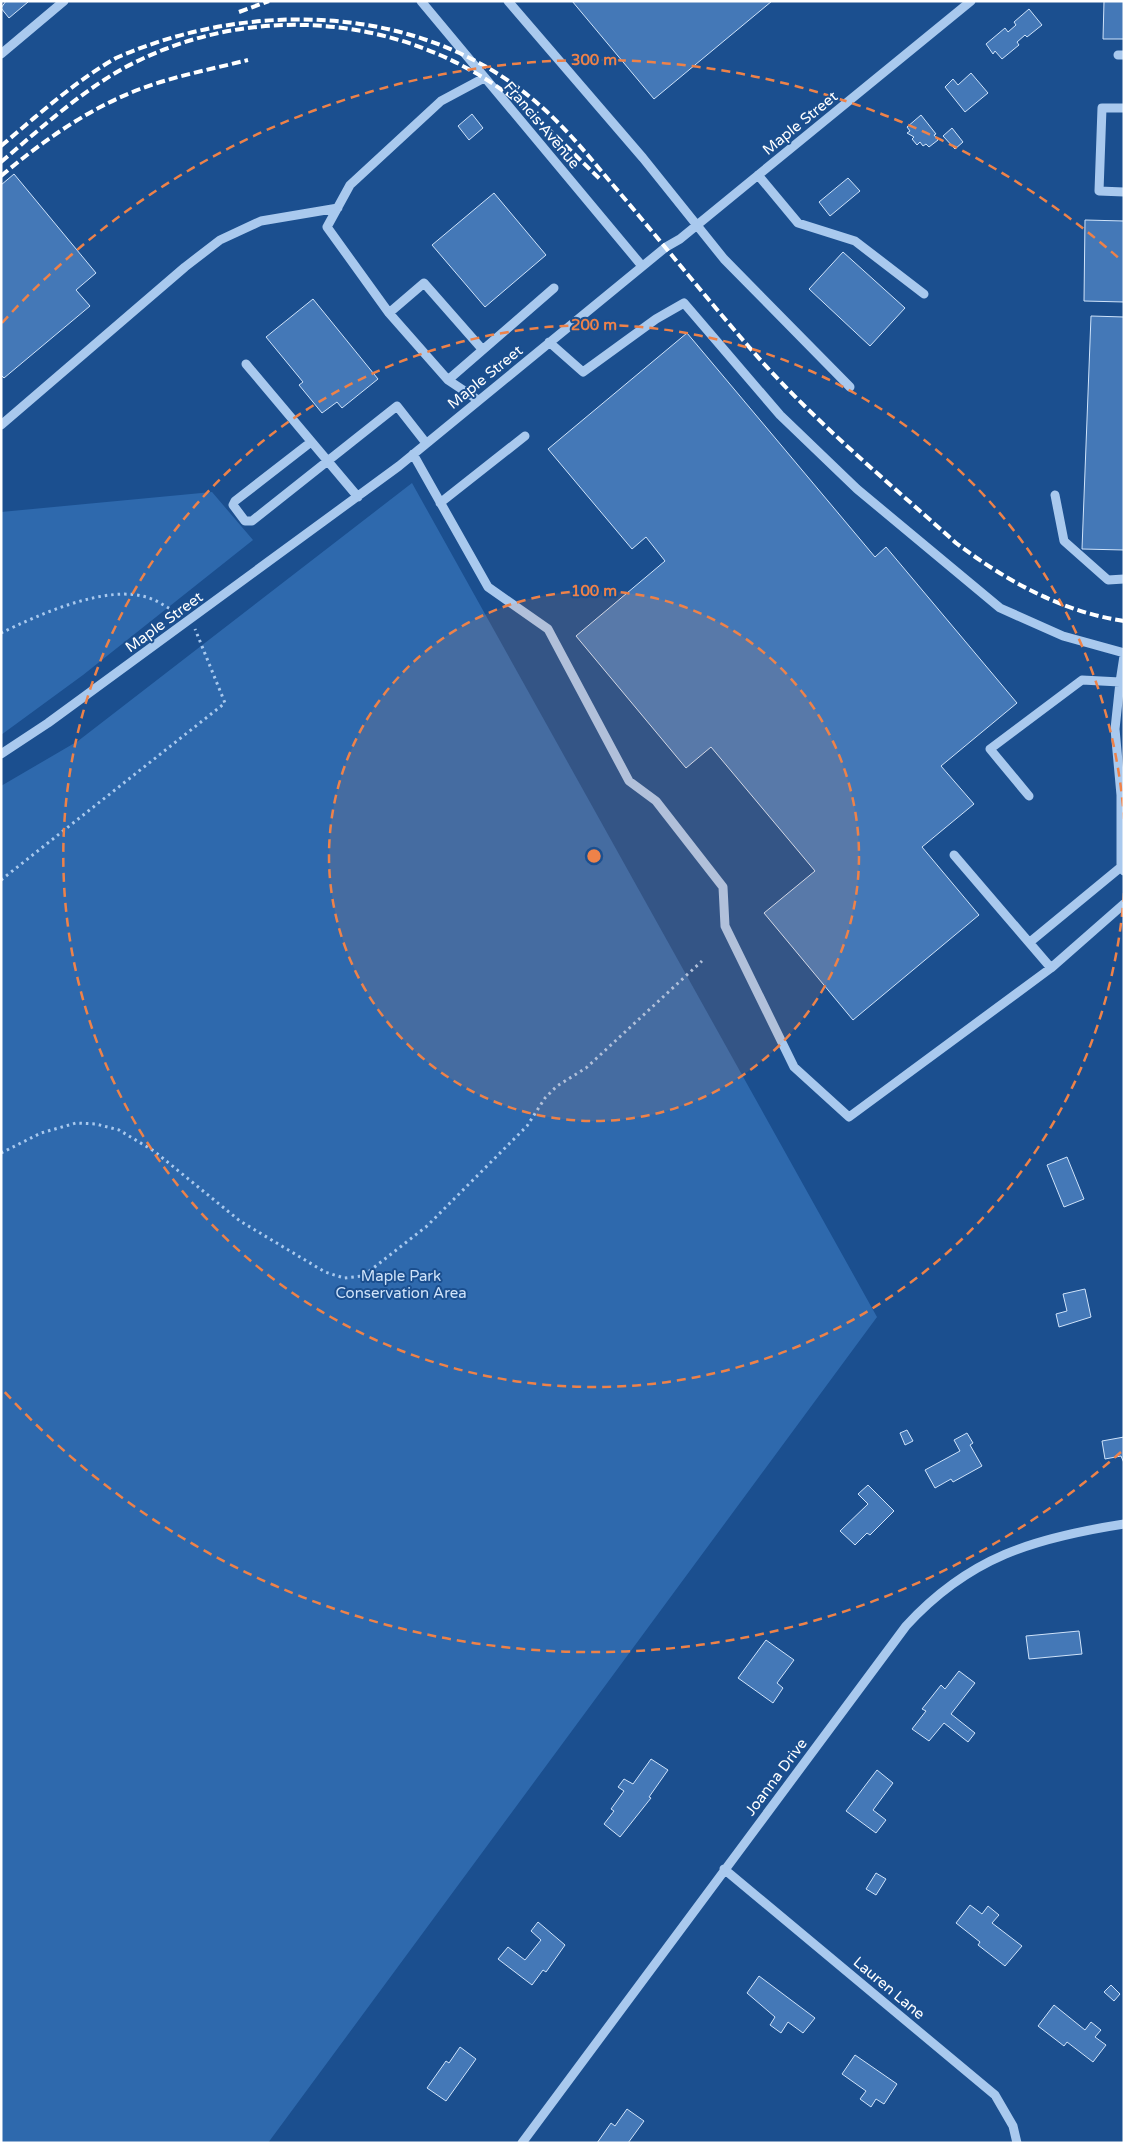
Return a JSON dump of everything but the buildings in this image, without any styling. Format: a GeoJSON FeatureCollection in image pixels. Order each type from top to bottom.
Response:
{"type":"FeatureCollection","features":[{"type":"Feature","properties":{"kind":"street"},"geometry":{"type":"LineString","coordinates":[[1,54],[64,1]]}},
{"type":"Feature","properties":{"kind":"street","name":"Francis Avenue"},"geometry":{"type":"LineString","coordinates":[[420,1],[642,266]]}},
{"type":"Feature","properties":{"kind":"street"},"geometry":{"type":"LineString","coordinates":[[508,1],[697,224],[724,259],[850,387]]}},
{"type":"Feature","properties":{"kind":"street","name":"Maple Street"},"geometry":{"type":"LineString","coordinates":[[1,754],[48,723],[358,497],[971,1]]}},
{"type":"Feature","properties":{"kind":"street"},"geometry":{"type":"LineString","coordinates":[[478,400],[448,380],[389,313],[327,227],[350,185],[441,100],[484,78]]}},
{"type":"Feature","properties":{"kind":"street"},"geometry":{"type":"LineString","coordinates":[[1124,108],[1102,108],[1099,191],[1124,192]]}},
{"type":"Feature","properties":{"kind":"street"},"geometry":{"type":"LineString","coordinates":[[758,174],[798,223],[855,241],[924,294]]}},
{"type":"Feature","properties":{"kind":"street"},"geometry":{"type":"LineString","coordinates":[[1,425],[185,267],[220,240],[261,221],[338,208]]}},
{"type":"Feature","properties":{"kind":"street"},"geometry":{"type":"LineString","coordinates":[[389,313],[424,283],[482,348]]}},
{"type":"Feature","properties":{"kind":"street"},"geometry":{"type":"LineString","coordinates":[[448,380],[482,348],[554,288]]}},
{"type":"Feature","properties":{"kind":"street"},"geometry":{"type":"LineString","coordinates":[[549,342],[583,372],[656,319],[684,303],[780,414],[857,488],[1000,608],[1063,636],[1124,654],[1115,730],[1121,795],[1122,869],[1030,942]]}},
{"type":"Feature","properties":{"kind":"street"},"geometry":{"type":"LineString","coordinates":[[246,364],[358,497]]}},
{"type":"Feature","properties":{"kind":"street"},"geometry":{"type":"LineString","coordinates":[[311,442],[232,504],[245,521],[252,521],[396,406],[426,443]]}},
{"type":"Feature","properties":{"kind":"street"},"geometry":{"type":"LineString","coordinates":[[440,503],[525,436]]}},
{"type":"Feature","properties":{"kind":"street"},"geometry":{"type":"LineString","coordinates":[[413,454],[488,587],[548,629],[629,781],[656,801],[723,887],[725,926],[794,1067],[850,1117],[1051,968],[1124,904]]}},
{"type":"Feature","properties":{"kind":"street"},"geometry":{"type":"LineString","coordinates":[[1055,495],[1064,541],[1108,580],[1124,579]]}},
{"type":"Feature","properties":{"kind":"street"},"geometry":{"type":"LineString","coordinates":[[1029,796],[990,749],[1082,680],[1120,682]]}},
{"type":"Feature","properties":{"kind":"street"},"geometry":{"type":"LineString","coordinates":[[954,854],[1051,968]]}},
{"type":"Feature","properties":{"kind":"street","name":"Joanna Drive"},"geometry":{"type":"LineString","coordinates":[[522,2143],[724,1868],[906,1626],[937,1594],[973,1568],[1014,1550],[1059,1536],[1124,1524]]}},
{"type":"Feature","properties":{"kind":"street","name":"Lauren Lane"},"geometry":{"type":"LineString","coordinates":[[724,1868],[995,2095],[1013,2126],[1018,2143]]}},
{"type":"Feature","properties":{"kind":"path"},"geometry":{"type":"LineString","coordinates":[[1,633],[43,612],[74,603],[125,593],[149,598],[191,619],[225,703],[1,880]]}},
{"type":"Feature","properties":{"kind":"path"},"geometry":{"type":"LineString","coordinates":[[1,1153],[41,1133],[76,1123],[96,1124],[118,1130],[154,1151],[240,1221],[325,1272],[344,1278],[364,1276],[427,1226],[528,1126],[545,1098],[558,1086],[586,1068],[702,961]]}},
{"type":"Feature","properties":{"kind":"green space","name":"Maple Park Conservation Area"},"geometry":{"type":"Polygon","coordinates":[[[412,483],[877,1317],[268,2143],[1,2143],[1,786],[78,741],[412,483]]]}},
{"type":"Feature","properties":{"kind":"green space"},"geometry":{"type":"Polygon","coordinates":[[[212,492],[253,540],[83,675],[1,735],[1,512],[212,492]]]}},
{"type":"Feature","properties":{"kind":"railway"},"geometry":{"type":"LineString","coordinates":[[239,12],[269,1]]}},
{"type":"Feature","properties":{"kind":"railway"},"geometry":{"type":"LineString","coordinates":[[1,146],[71,88],[116,58],[167,39],[220,26],[275,20],[329,20],[383,28],[435,43],[485,66],[530,97],[553,117],[584,150],[773,374],[823,424],[956,543],[994,570],[1035,593],[1078,610],[1124,621]]}},
{"type":"Feature","properties":{"kind":"railway"},"geometry":{"type":"LineString","coordinates":[[1,162],[60,112],[107,78],[167,48],[213,34],[259,27],[306,25],[352,29],[398,40],[442,56],[484,78],[516,100],[601,180]]}},
{"type":"Feature","properties":{"kind":"railway"},"geometry":{"type":"LineString","coordinates":[[1,176],[50,138],[102,106],[121,97],[167,80],[248,60]]}}]}
